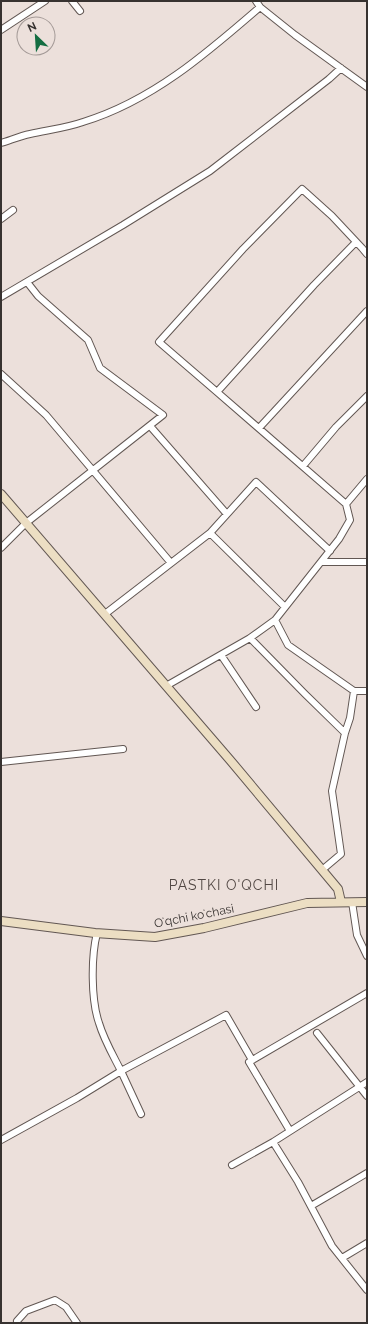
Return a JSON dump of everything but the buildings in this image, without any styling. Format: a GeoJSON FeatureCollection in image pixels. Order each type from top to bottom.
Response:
{"type":"FeatureCollection","features":[{"type":"Feature","properties":{"kind":"street"},"geometry":{"type":"LineString","coordinates":[[1,30],[45,1]]}},
{"type":"Feature","properties":{"kind":"street"},"geometry":{"type":"LineString","coordinates":[[72,1],[80,11]]}},
{"type":"Feature","properties":{"kind":"street"},"geometry":{"type":"LineString","coordinates":[[256,1],[260,7],[295,36],[367,86]]}},
{"type":"Feature","properties":{"kind":"street"},"geometry":{"type":"LineString","coordinates":[[1,143],[29,134],[83,123],[124,106],[172,78],[218,43],[260,7]]}},
{"type":"Feature","properties":{"kind":"street"},"geometry":{"type":"LineString","coordinates":[[1,297],[123,225],[210,171],[329,79],[341,68]]}},
{"type":"Feature","properties":{"kind":"street"},"geometry":{"type":"LineString","coordinates":[[166,686],[250,638],[275,620],[339,540],[350,520],[346,504],[159,342],[243,250],[302,189],[332,216],[367,254]]}},
{"type":"Feature","properties":{"kind":"street"},"geometry":{"type":"LineString","coordinates":[[1,219],[13,210]]}},
{"type":"Feature","properties":{"kind":"street"},"geometry":{"type":"LineString","coordinates":[[217,392],[314,285],[356,242]]}},
{"type":"Feature","properties":{"kind":"street"},"geometry":{"type":"LineString","coordinates":[[1,548],[26,523],[163,415],[100,368],[88,340],[38,296],[27,282]]}},
{"type":"Feature","properties":{"kind":"street"},"geometry":{"type":"LineString","coordinates":[[259,428],[367,311]]}},
{"type":"Feature","properties":{"kind":"street"},"geometry":{"type":"LineString","coordinates":[[1,374],[46,415],[171,563]]}},
{"type":"Feature","properties":{"kind":"street"},"geometry":{"type":"LineString","coordinates":[[303,466],[336,427],[367,396]]}},
{"type":"Feature","properties":{"kind":"street"},"geometry":{"type":"LineString","coordinates":[[150,426],[226,513]]}},
{"type":"Feature","properties":{"kind":"street"},"geometry":{"type":"LineString","coordinates":[[346,504],[367,479]]}},
{"type":"Feature","properties":{"kind":"street"},"geometry":{"type":"LineString","coordinates":[[105,614],[210,533],[226,513],[256,482],[330,551]]}},
{"type":"Feature","properties":{"kind":"street"},"geometry":{"type":"LineString","coordinates":[[1,494],[105,614],[338,889],[341,902]]}},
{"type":"Feature","properties":{"kind":"street"},"geometry":{"type":"LineString","coordinates":[[210,533],[285,607]]}},
{"type":"Feature","properties":{"kind":"street"},"geometry":{"type":"LineString","coordinates":[[321,562],[367,562]]}},
{"type":"Feature","properties":{"kind":"street"},"geometry":{"type":"LineString","coordinates":[[275,620],[288,645],[354,691],[367,691]]}},
{"type":"Feature","properties":{"kind":"street"},"geometry":{"type":"LineString","coordinates":[[250,638],[344,733]]}},
{"type":"Feature","properties":{"kind":"street"},"geometry":{"type":"LineString","coordinates":[[221,655],[256,707]]}},
{"type":"Feature","properties":{"kind":"street"},"geometry":{"type":"LineString","coordinates":[[322,870],[341,854],[332,791],[344,733],[350,718],[354,691]]}},
{"type":"Feature","properties":{"kind":"street"},"geometry":{"type":"LineString","coordinates":[[1,762],[123,749]]}},
{"type":"Feature","properties":{"kind":"street"},"geometry":{"type":"LineString","coordinates":[[352,902],[357,935],[367,956]]}},
{"type":"Feature","properties":{"kind":"street","name":"Oʻqchi koʻchasi"},"geometry":{"type":"LineString","coordinates":[[1,921],[97,933],[155,937],[204,928],[307,903],[367,902]]}},
{"type":"Feature","properties":{"kind":"street"},"geometry":{"type":"LineString","coordinates":[[97,933],[94,942],[93,968],[95,1006],[98,1022],[141,1114]]}},
{"type":"Feature","properties":{"kind":"street"},"geometry":{"type":"LineString","coordinates":[[290,1131],[249,1062],[367,993]]}},
{"type":"Feature","properties":{"kind":"street"},"geometry":{"type":"LineString","coordinates":[[1,1140],[77,1098],[121,1071],[226,1015],[252,1060]]}},
{"type":"Feature","properties":{"kind":"street"},"geometry":{"type":"LineString","coordinates":[[317,1033],[367,1096]]}},
{"type":"Feature","properties":{"kind":"street"},"geometry":{"type":"LineString","coordinates":[[232,1165],[273,1142],[367,1082]]}},
{"type":"Feature","properties":{"kind":"street"},"geometry":{"type":"LineString","coordinates":[[273,1142],[298,1182],[332,1246],[367,1290]]}},
{"type":"Feature","properties":{"kind":"street"},"geometry":{"type":"LineString","coordinates":[[311,1206],[367,1173]]}},
{"type":"Feature","properties":{"kind":"street"},"geometry":{"type":"LineString","coordinates":[[342,1258],[367,1243]]}},
{"type":"Feature","properties":{"kind":"street"},"geometry":{"type":"LineString","coordinates":[[17,1321],[26,1311],[55,1300],[66,1307],[77,1323]]}},
{"type":"Feature","properties":{"kind":"district","name":"PASTKI O'QCHI"},"geometry":{"type":"Point","coordinates":[224,885]}}]}
